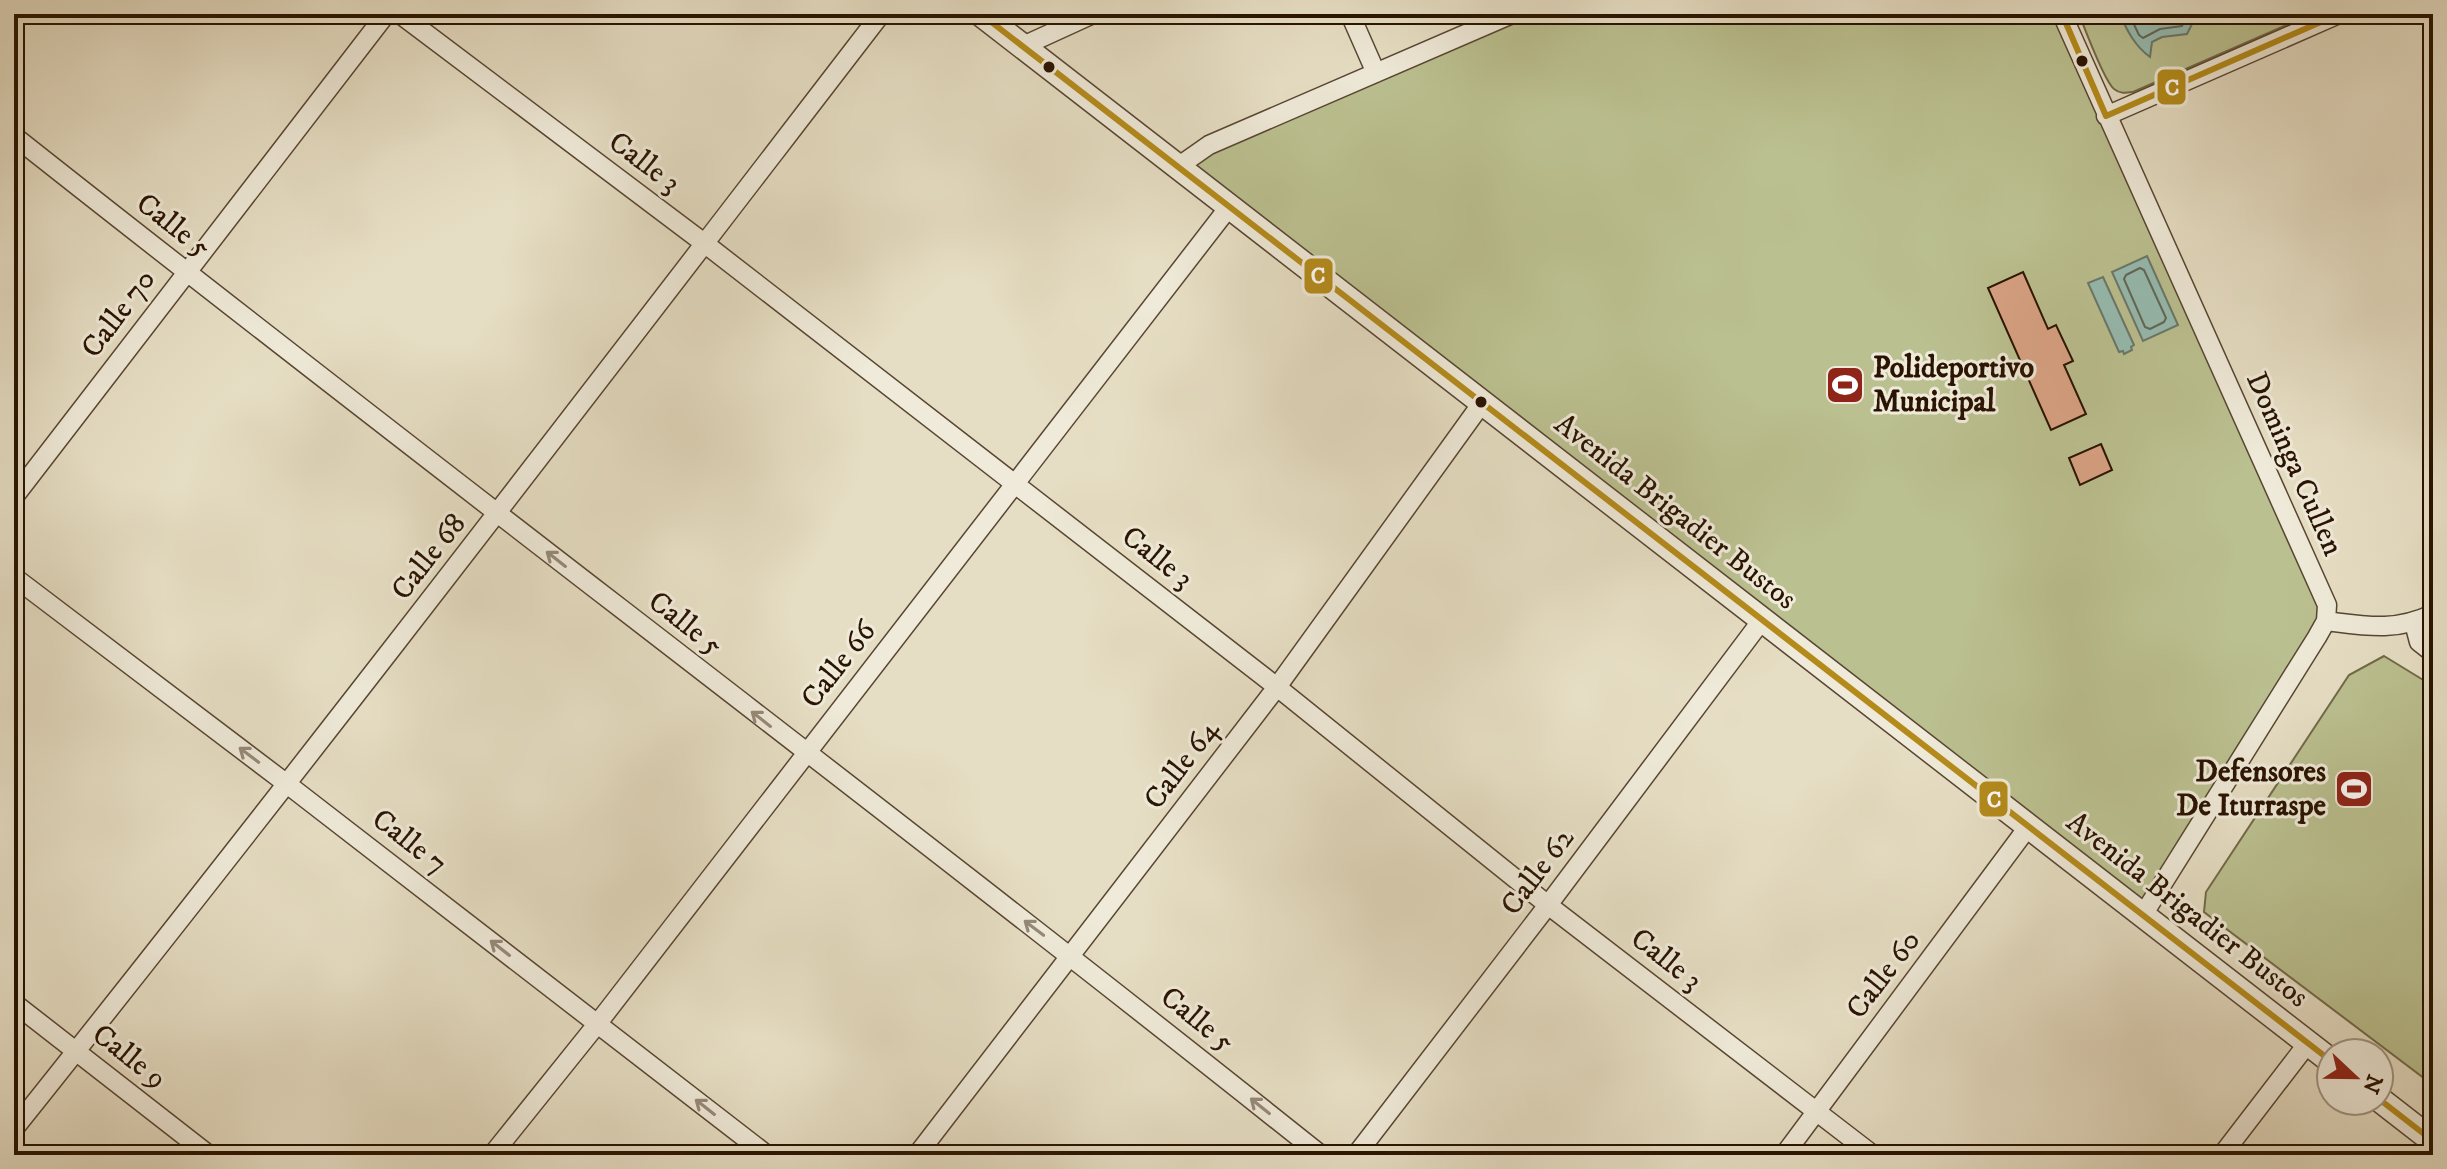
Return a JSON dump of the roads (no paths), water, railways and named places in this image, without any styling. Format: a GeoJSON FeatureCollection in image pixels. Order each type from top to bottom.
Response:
{"type":"FeatureCollection","features":[{"type":"Feature","properties":{"kind":"street","name":"Calle 70"},"geometry":{"type":"LineString","coordinates":[[14,497],[386,14]]}},
{"type":"Feature","properties":{"kind":"street","name":"Calle 3"},"geometry":{"type":"LineString","coordinates":[[400,14],[704,243],[1014,483],[1277,687],[1548,905],[1873,1155]]}},
{"type":"Feature","properties":{"kind":"street","name":"Calle 68"},"geometry":{"type":"LineString","coordinates":[[14,1129],[498,514],[881,14]]}},
{"type":"Feature","properties":{"kind":"street","name":"Avenida Brigadier Bustos"},"geometry":{"type":"LineString","coordinates":[[981,14],[2315,1048]]}},
{"type":"Feature","properties":{"kind":"street"},"geometry":{"type":"LineString","coordinates":[[1023,46],[1093,14]]}},
{"type":"Feature","properties":{"kind":"street"},"geometry":{"type":"LineString","coordinates":[[1350,14],[1376,73]]}},
{"type":"Feature","properties":{"kind":"street"},"geometry":{"type":"LineString","coordinates":[[1179,166],[1209,145],[1512,14]]}},
{"type":"Feature","properties":{"kind":"street","name":"Dominga Cullen"},"geometry":{"type":"LineString","coordinates":[[2062,14],[2327,605],[2326,621]]}},
{"type":"Feature","properties":{"kind":"street"},"geometry":{"type":"LineString","coordinates":[[2106,116],[2339,14]]}},
{"type":"Feature","properties":{"kind":"street","name":"Calle 5"},"geometry":{"type":"LineString","coordinates":[[14,136],[186,273],[1071,955],[1321,1155]]}},
{"type":"Feature","properties":{"kind":"street","name":"Calle 66"},"geometry":{"type":"LineString","coordinates":[[492,1155],[598,1023],[1229,207]]}},
{"type":"Feature","properties":{"kind":"street","name":"Calle 64"},"geometry":{"type":"LineString","coordinates":[[917,1155],[1277,687],[1482,403]]}},
{"type":"Feature","properties":{"kind":"street","name":"Calle 7"},"geometry":{"type":"LineString","coordinates":[[14,577],[767,1155]]}},
{"type":"Feature","properties":{"kind":"street"},"geometry":{"type":"LineString","coordinates":[[2143,915],[2326,621],[2379,628],[2414,623],[2433,614]]}},
{"type":"Feature","properties":{"kind":"street","name":"Calle 62"},"geometry":{"type":"LineString","coordinates":[[1356,1155],[1762,620]]}},
{"type":"Feature","properties":{"kind":"street"},"geometry":{"type":"LineString","coordinates":[[2414,623],[2419,642],[2433,653]]}},
{"type":"Feature","properties":{"kind":"street","name":"Calle 60"},"geometry":{"type":"LineString","coordinates":[[1784,1155],[2028,827]]}},
{"type":"Feature","properties":{"kind":"street","name":"Calle 9"},"geometry":{"type":"LineString","coordinates":[[14,1003],[209,1155]]}},
{"type":"Feature","properties":{"kind":"street"},"geometry":{"type":"LineString","coordinates":[[2222,1155],[2308,1043]]}},
{"type":"Feature","properties":{"kind":"street"},"geometry":{"type":"LineString","coordinates":[[2395,1111],[2433,1141]]}},
{"type":"Feature","properties":{"kind":"water"},"geometry":{"type":"Polygon","coordinates":[[[2120,14],[2197,14],[2187,34],[2162,37],[2152,42],[2150,57],[2132,38],[2120,14]]]}},
{"type":"Feature","properties":{"kind":"water"},"geometry":{"type":"Polygon","coordinates":[[[2147,256],[2178,325],[2143,341],[2112,272],[2147,256]]]}},
{"type":"Feature","properties":{"kind":"water"},"geometry":{"type":"Polygon","coordinates":[[[2103,277],[2134,345],[2124,354],[2123,351],[2119,352],[2088,283],[2103,277]]]}},
{"type":"Feature","properties":{"kind":"place","name":"Polideportivo Municipal"},"geometry":{"type":"Point","coordinates":[1845,385]}},
{"type":"Feature","properties":{"kind":"place","name":"Defensores De Iturraspe"},"geometry":{"type":"Point","coordinates":[2354,789]}}]}
